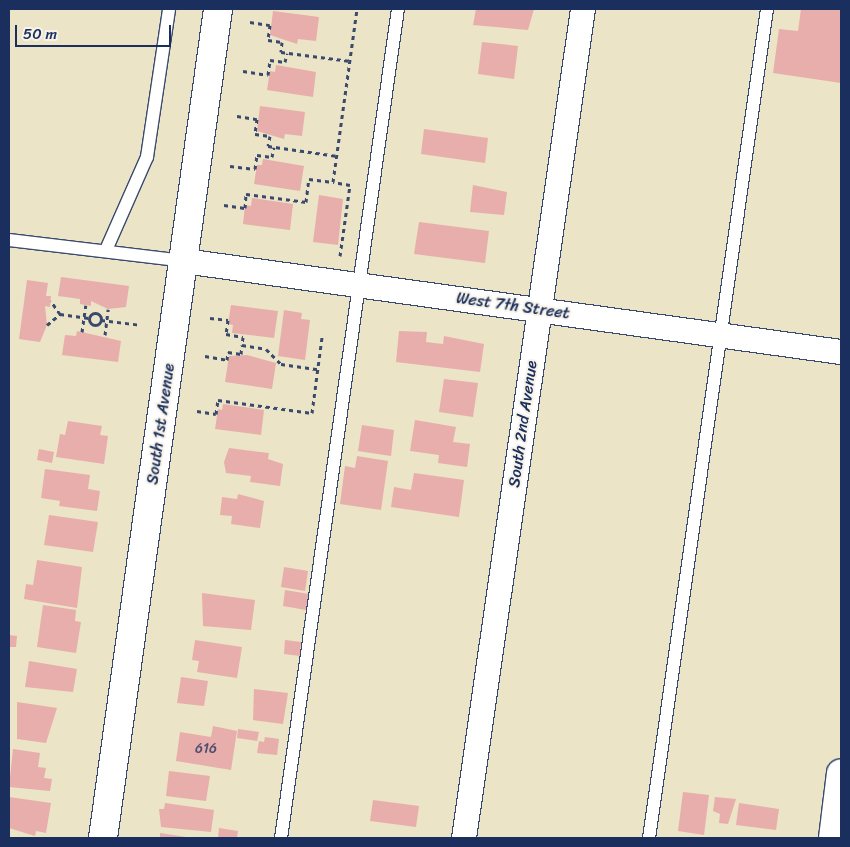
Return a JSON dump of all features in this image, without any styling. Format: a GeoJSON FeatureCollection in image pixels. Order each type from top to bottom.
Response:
{"type":"FeatureCollection","features":[{"type":"Feature","properties":{"kind":"street","name":"South 1st Avenue"},"geometry":{"type":"LineString","coordinates":[[103,838],[218,9]]}},
{"type":"Feature","properties":{"kind":"street","name":"South 2nd Avenue"},"geometry":{"type":"LineString","coordinates":[[464,838],[583,9]]}},
{"type":"Feature","properties":{"kind":"street","name":"West 7th Street"},"geometry":{"type":"LineString","coordinates":[[184,261],[841,352]]}},
{"type":"Feature","properties":{"kind":"street"},"geometry":{"type":"LineString","coordinates":[[832,838],[841,773]]}},
{"type":"Feature","properties":{"kind":"lane"},"geometry":{"type":"LineString","coordinates":[[106,250],[148,157],[169,9]]}},
{"type":"Feature","properties":{"kind":"lane"},"geometry":{"type":"LineString","coordinates":[[281,838],[398,9]]}},
{"type":"Feature","properties":{"kind":"lane"},"geometry":{"type":"LineString","coordinates":[[649,838],[719,334],[767,9]]}},
{"type":"Feature","properties":{"kind":"lane"},"geometry":{"type":"LineString","coordinates":[[9,240],[106,250],[184,261]]}},
{"type":"Feature","properties":{"kind":"path"},"geometry":{"type":"LineString","coordinates":[[333,182],[357,9]]}},
{"type":"Feature","properties":{"kind":"path"},"geometry":{"type":"LineString","coordinates":[[250,22],[270,25],[268,40],[282,42],[281,52],[350,61]]}},
{"type":"Feature","properties":{"kind":"path"},"geometry":{"type":"LineString","coordinates":[[243,71],[268,75],[270,60],[286,62],[287,53]]}},
{"type":"Feature","properties":{"kind":"path"},"geometry":{"type":"LineString","coordinates":[[236,116],[257,119],[255,134],[270,136],[268,146],[337,156]]}},
{"type":"Feature","properties":{"kind":"path"},"geometry":{"type":"LineString","coordinates":[[230,166],[255,169],[257,155],[272,157],[274,147]]}},
{"type":"Feature","properties":{"kind":"path"},"geometry":{"type":"LineString","coordinates":[[224,205],[245,208],[246,194],[306,202],[309,179],[350,184],[340,256]]}},
{"type":"Feature","properties":{"kind":"path"},"geometry":{"type":"LineString","coordinates":[[51,301],[60,314]]}},
{"type":"Feature","properties":{"kind":"path"},"geometry":{"type":"LineString","coordinates":[[82,332],[86,305]]}},
{"type":"Feature","properties":{"kind":"path"},"geometry":{"type":"LineString","coordinates":[[105,335],[108,309]]}},
{"type":"Feature","properties":{"kind":"path"},"geometry":{"type":"LineString","coordinates":[[47,325],[60,314],[89,318],[96,325],[101,320]]}},
{"type":"Feature","properties":{"kind":"path"},"geometry":{"type":"LineString","coordinates":[[89,318],[97,314],[101,320],[139,325]]}},
{"type":"Feature","properties":{"kind":"path"},"geometry":{"type":"LineString","coordinates":[[205,356],[227,360],[228,352],[241,354],[243,337],[226,334],[228,320],[210,318]]}},
{"type":"Feature","properties":{"kind":"path"},"geometry":{"type":"LineString","coordinates":[[197,411],[216,414],[218,400],[312,413],[322,336]]}},
{"type":"Feature","properties":{"kind":"path"},"geometry":{"type":"LineString","coordinates":[[242,345],[266,349],[281,364],[318,369]]}},
{"type":"Feature","properties":{"kind":"building"},"geometry":{"type":"Polygon","coordinates":[[[476,9],[534,9],[528,30],[473,25],[476,9]]]}},
{"type":"Feature","properties":{"kind":"building"},"geometry":{"type":"Polygon","coordinates":[[[801,9],[841,9],[841,83],[773,73],[779,29],[798,31],[801,9]]]}},
{"type":"Feature","properties":{"kind":"building"},"geometry":{"type":"Polygon","coordinates":[[[273,11],[319,17],[316,41],[298,39],[297,44],[270,35],[273,11]]]}},
{"type":"Feature","properties":{"kind":"building"},"geometry":{"type":"Polygon","coordinates":[[[482,42],[518,46],[514,79],[478,74],[482,42]]]}},
{"type":"Feature","properties":{"kind":"building"},"geometry":{"type":"Polygon","coordinates":[[[276,65],[316,72],[313,97],[267,90],[270,71],[275,72],[276,65]]]}},
{"type":"Feature","properties":{"kind":"building"},"geometry":{"type":"Polygon","coordinates":[[[260,106],[305,112],[302,136],[285,134],[284,139],[257,131],[260,106]]]}},
{"type":"Feature","properties":{"kind":"building"},"geometry":{"type":"Polygon","coordinates":[[[424,129],[488,138],[485,163],[421,154],[424,129]]]}},
{"type":"Feature","properties":{"kind":"building"},"geometry":{"type":"Polygon","coordinates":[[[263,159],[304,166],[300,191],[254,184],[257,165],[262,165],[263,159]]]}},
{"type":"Feature","properties":{"kind":"building"},"geometry":{"type":"Polygon","coordinates":[[[473,185],[507,192],[504,215],[470,212],[473,185]]]}},
{"type":"Feature","properties":{"kind":"building"},"geometry":{"type":"Polygon","coordinates":[[[319,195],[343,199],[338,245],[313,242],[319,195]]]}},
{"type":"Feature","properties":{"kind":"building"},"geometry":{"type":"Polygon","coordinates":[[[252,198],[293,204],[290,230],[243,224],[245,205],[251,206],[252,198]]]}},
{"type":"Feature","properties":{"kind":"building"},"geometry":{"type":"Polygon","coordinates":[[[419,222],[489,231],[485,263],[414,254],[419,222]]]}},
{"type":"Feature","properties":{"kind":"building"},"geometry":{"type":"Polygon","coordinates":[[[61,277],[129,286],[126,307],[108,309],[91,301],[91,306],[80,304],[80,299],[58,296],[61,277]]]}},
{"type":"Feature","properties":{"kind":"building"},"geometry":{"type":"Polygon","coordinates":[[[27,280],[48,283],[46,296],[51,296],[50,307],[45,306],[47,325],[40,342],[19,339],[27,280]]]}},
{"type":"Feature","properties":{"kind":"building"},"geometry":{"type":"Polygon","coordinates":[[[231,305],[278,311],[274,338],[232,333],[233,325],[228,324],[231,305]]]}},
{"type":"Feature","properties":{"kind":"building"},"geometry":{"type":"Polygon","coordinates":[[[284,310],[302,313],[301,319],[310,320],[305,360],[278,356],[284,310]]]}},
{"type":"Feature","properties":{"kind":"building"},"geometry":{"type":"Polygon","coordinates":[[[77,331],[121,341],[118,362],[62,355],[65,335],[76,336],[77,331]]]}},
{"type":"Feature","properties":{"kind":"building"},"geometry":{"type":"Polygon","coordinates":[[[399,331],[427,332],[426,342],[443,344],[444,336],[484,344],[480,372],[396,362],[399,331]]]}},
{"type":"Feature","properties":{"kind":"building"},"geometry":{"type":"Polygon","coordinates":[[[247,355],[276,363],[272,389],[225,382],[229,356],[247,355]]]}},
{"type":"Feature","properties":{"kind":"building"},"geometry":{"type":"Polygon","coordinates":[[[444,379],[478,383],[473,417],[439,412],[444,379]]]}},
{"type":"Feature","properties":{"kind":"building"},"geometry":{"type":"Polygon","coordinates":[[[223,404],[264,410],[261,435],[215,429],[218,409],[222,410],[223,404]]]}},
{"type":"Feature","properties":{"kind":"building"},"geometry":{"type":"Polygon","coordinates":[[[415,420],[456,427],[453,442],[470,444],[467,467],[438,463],[439,455],[410,451],[415,420]]]}},
{"type":"Feature","properties":{"kind":"building"},"geometry":{"type":"Polygon","coordinates":[[[68,421],[102,426],[100,435],[108,436],[104,464],[56,457],[60,434],[65,435],[68,421]]]}},
{"type":"Feature","properties":{"kind":"building"},"geometry":{"type":"Polygon","coordinates":[[[362,425],[394,430],[391,456],[358,451],[362,425]]]}},
{"type":"Feature","properties":{"kind":"building"},"geometry":{"type":"Polygon","coordinates":[[[229,448],[269,453],[268,459],[283,464],[280,486],[250,482],[251,476],[226,473],[224,462],[229,448]]]}},
{"type":"Feature","properties":{"kind":"building"},"geometry":{"type":"Polygon","coordinates":[[[39,449],[54,452],[52,463],[37,460],[39,449]]]}},
{"type":"Feature","properties":{"kind":"building"},"geometry":{"type":"Polygon","coordinates":[[[357,456],[388,461],[381,510],[340,504],[345,466],[355,468],[357,456]]]}},
{"type":"Feature","properties":{"kind":"building"},"geometry":{"type":"Polygon","coordinates":[[[45,469],[90,475],[88,489],[100,491],[97,511],[59,506],[60,501],[41,498],[45,469]]]}},
{"type":"Feature","properties":{"kind":"building"},"geometry":{"type":"Polygon","coordinates":[[[414,473],[464,480],[459,517],[391,507],[394,487],[411,490],[414,473]]]}},
{"type":"Feature","properties":{"kind":"building"},"geometry":{"type":"Polygon","coordinates":[[[238,494],[264,501],[260,528],[231,524],[232,516],[220,515],[222,497],[237,499],[238,494]]]}},
{"type":"Feature","properties":{"kind":"building"},"geometry":{"type":"Polygon","coordinates":[[[49,515],[98,522],[93,552],[44,545],[49,515]]]}},
{"type":"Feature","properties":{"kind":"building"},"geometry":{"type":"Polygon","coordinates":[[[37,560],[82,567],[77,608],[24,599],[26,584],[33,585],[37,560]]]}},
{"type":"Feature","properties":{"kind":"building"},"geometry":{"type":"Polygon","coordinates":[[[284,567],[308,571],[305,591],[281,587],[284,567]]]}},
{"type":"Feature","properties":{"kind":"building"},"geometry":{"type":"Polygon","coordinates":[[[285,590],[309,594],[306,610],[283,606],[285,590]]]}},
{"type":"Feature","properties":{"kind":"building"},"geometry":{"type":"Polygon","coordinates":[[[202,593],[255,600],[251,630],[203,626],[202,593]]]}},
{"type":"Feature","properties":{"kind":"building"},"geometry":{"type":"Polygon","coordinates":[[[43,605],[76,610],[75,621],[81,622],[76,653],[37,647],[43,605]]]}},
{"type":"Feature","properties":{"kind":"building"},"geometry":{"type":"Polygon","coordinates":[[[9,635],[17,636],[16,647],[9,647],[9,635]]]}},
{"type":"Feature","properties":{"kind":"building"},"geometry":{"type":"Polygon","coordinates":[[[195,640],[242,647],[237,678],[197,672],[199,661],[192,660],[195,640]]]}},
{"type":"Feature","properties":{"kind":"building"},"geometry":{"type":"Polygon","coordinates":[[[285,640],[301,642],[300,656],[284,654],[285,640]]]}},
{"type":"Feature","properties":{"kind":"building"},"geometry":{"type":"Polygon","coordinates":[[[29,661],[77,669],[73,692],[25,687],[29,661]]]}},
{"type":"Feature","properties":{"kind":"building"},"geometry":{"type":"Polygon","coordinates":[[[181,677],[208,681],[204,706],[177,703],[181,677]]]}},
{"type":"Feature","properties":{"kind":"building"},"geometry":{"type":"Polygon","coordinates":[[[254,689],[288,693],[283,724],[253,720],[254,689]]]}},
{"type":"Feature","properties":{"kind":"building"},"geometry":{"type":"Polygon","coordinates":[[[17,702],[57,708],[46,743],[17,739],[17,702]]]}},
{"type":"Feature","properties":{"kind":"building"},"geometry":{"type":"Polygon","coordinates":[[[213,726],[237,731],[231,770],[176,761],[180,732],[211,737],[213,726]]]}},
{"type":"Feature","properties":{"kind":"building"},"geometry":{"type":"Polygon","coordinates":[[[238,729],[259,732],[257,741],[237,738],[238,729]]]}},
{"type":"Feature","properties":{"kind":"building"},"geometry":{"type":"Polygon","coordinates":[[[265,737],[279,739],[277,755],[257,753],[259,741],[264,742],[265,737]]]}},
{"type":"Feature","properties":{"kind":"building"},"geometry":{"type":"Polygon","coordinates":[[[13,749],[40,753],[38,767],[46,768],[44,778],[52,779],[50,791],[9,787],[13,749]]]}},
{"type":"Feature","properties":{"kind":"building"},"geometry":{"type":"Polygon","coordinates":[[[169,771],[210,776],[206,801],[166,796],[169,771]]]}},
{"type":"Feature","properties":{"kind":"building"},"geometry":{"type":"Polygon","coordinates":[[[683,792],[709,795],[704,835],[678,831],[683,792]]]}},
{"type":"Feature","properties":{"kind":"building"},"geometry":{"type":"Polygon","coordinates":[[[9,797],[51,803],[46,833],[36,831],[35,836],[9,828],[9,797]]]}},
{"type":"Feature","properties":{"kind":"building"},"geometry":{"type":"Polygon","coordinates":[[[715,797],[736,799],[728,824],[719,823],[720,814],[713,811],[715,797]]]}},
{"type":"Feature","properties":{"kind":"building"},"geometry":{"type":"Polygon","coordinates":[[[373,800],[419,806],[416,827],[370,821],[373,800]]]}},
{"type":"Feature","properties":{"kind":"building"},"geometry":{"type":"Polygon","coordinates":[[[165,803],[214,810],[211,832],[161,827],[159,809],[164,809],[165,803]]]}},
{"type":"Feature","properties":{"kind":"building"},"geometry":{"type":"Polygon","coordinates":[[[739,803],[779,809],[776,830],[736,825],[739,803]]]}},
{"type":"Feature","properties":{"kind":"building"},"geometry":{"type":"Polygon","coordinates":[[[219,828],[238,831],[237,838],[218,838],[219,828]]]}},
{"type":"Feature","properties":{"kind":"building"},"geometry":{"type":"Polygon","coordinates":[[[160,833],[186,837],[186,838],[160,838],[160,833]]]}}]}
